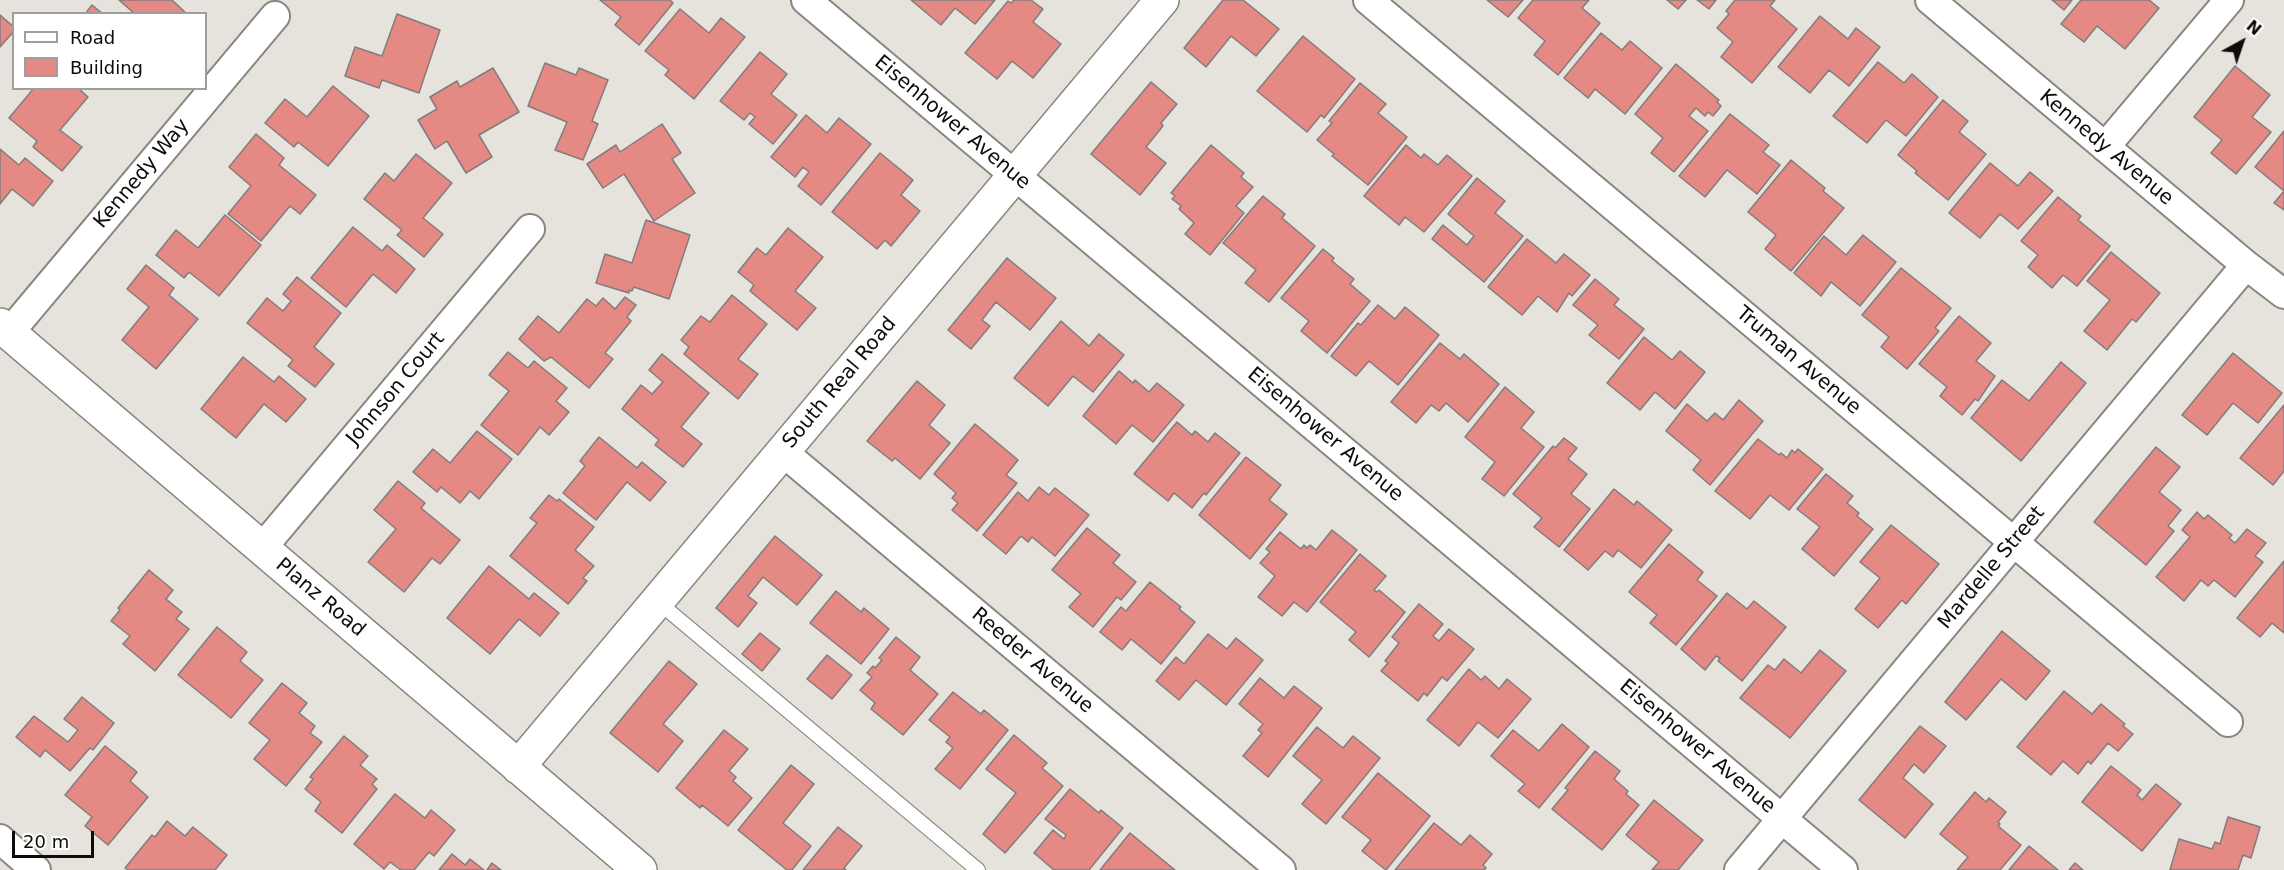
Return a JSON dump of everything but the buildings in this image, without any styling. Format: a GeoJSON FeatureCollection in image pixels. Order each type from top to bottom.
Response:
{"type":"FeatureCollection","features":[{"type":"Feature","properties":{"kind":"street","name":"Eisenhower Avenue"},"geometry":{"type":"LineString","coordinates":[[806,0],[1843,870]]}},
{"type":"Feature","properties":{"kind":"street","name":"South Real Road"},"geometry":{"type":"LineString","coordinates":[[518,767],[1162,0]]}},
{"type":"Feature","properties":{"kind":"street","name":"Truman Avenue"},"geometry":{"type":"LineString","coordinates":[[1368,0],[2228,722]]}},
{"type":"Feature","properties":{"kind":"street","name":"Kennedy Avenue"},"geometry":{"type":"LineString","coordinates":[[1930,0],[2246,265],[2284,294]]}},
{"type":"Feature","properties":{"kind":"street"},"geometry":{"type":"LineString","coordinates":[[2105,147],[2229,0]]}},
{"type":"Feature","properties":{"kind":"street","name":"Kennedy Way"},"geometry":{"type":"LineString","coordinates":[[4,329],[275,15]]}},
{"type":"Feature","properties":{"kind":"street","name":"Johnson Court"},"geometry":{"type":"LineString","coordinates":[[262,548],[530,229]]}},
{"type":"Feature","properties":{"kind":"street","name":"Mardelle Street"},"geometry":{"type":"LineString","coordinates":[[1739,870],[2246,265]]}},
{"type":"Feature","properties":{"kind":"street","name":"Planz Road"},"geometry":{"type":"LineString","coordinates":[[4,329],[640,870]]}},
{"type":"Feature","properties":{"kind":"street","name":"Reeder Avenue"},"geometry":{"type":"LineString","coordinates":[[783,452],[1281,870]]}},
{"type":"Feature","properties":{"kind":"street"},"geometry":{"type":"LineString","coordinates":[[0,839],[36,870]]}},
{"type":"Feature","properties":{"kind":"lane"},"geometry":{"type":"LineString","coordinates":[[657,601],[978,870]]}}]}
